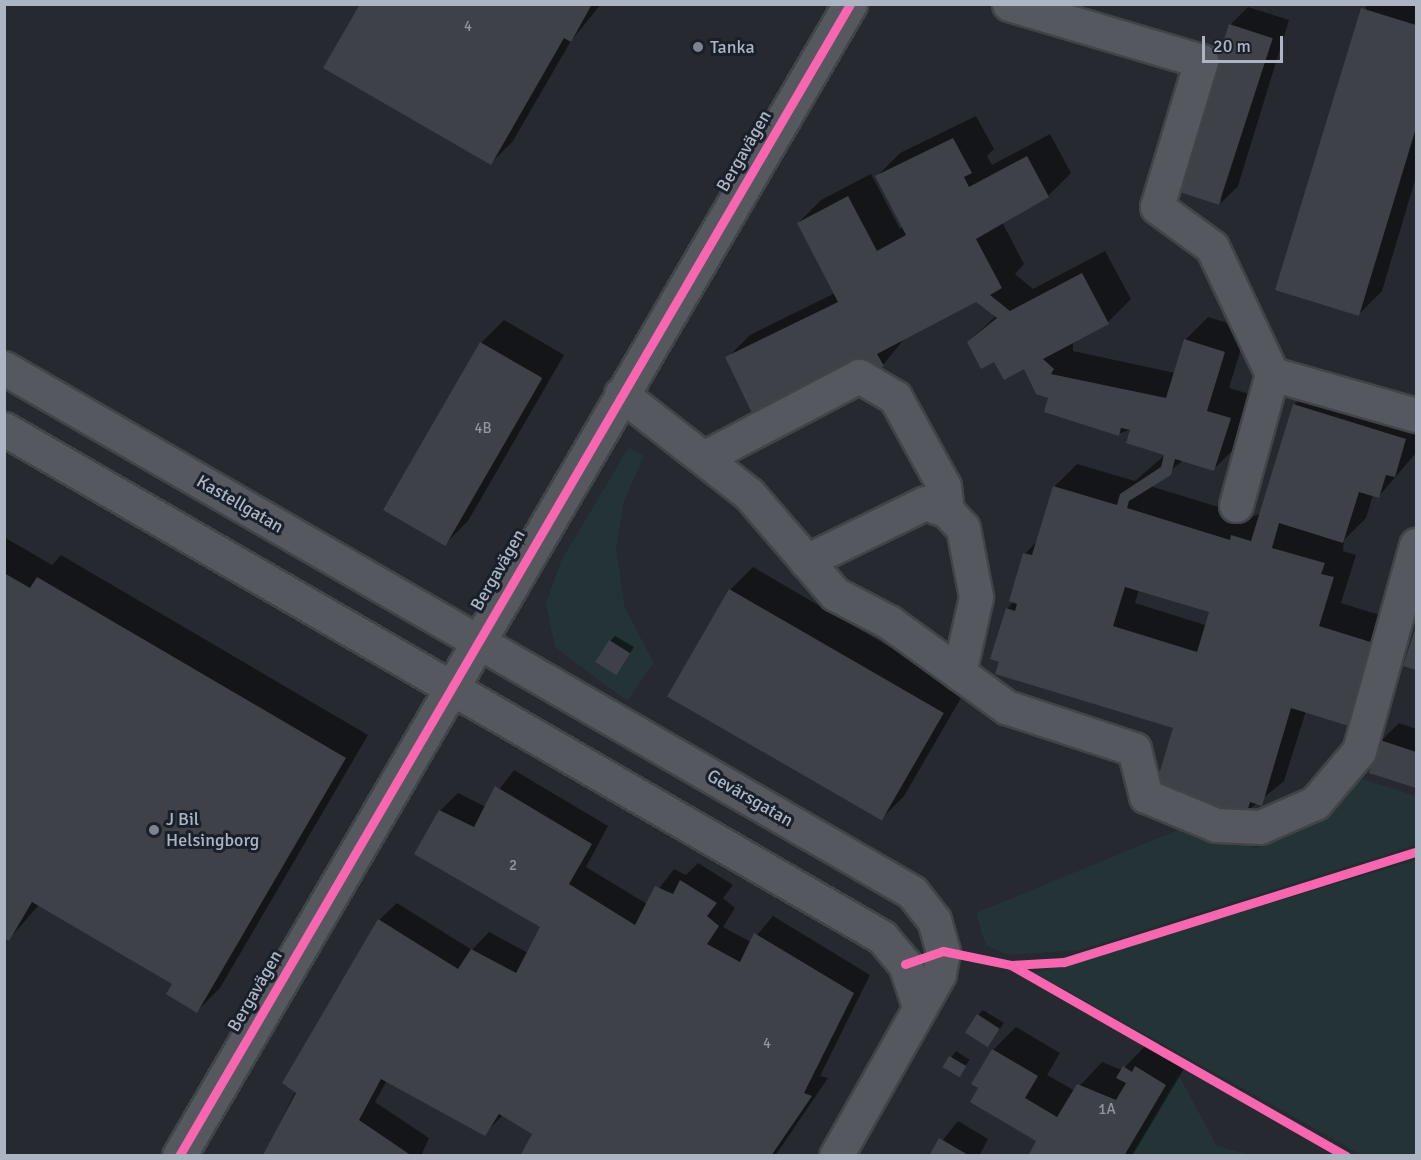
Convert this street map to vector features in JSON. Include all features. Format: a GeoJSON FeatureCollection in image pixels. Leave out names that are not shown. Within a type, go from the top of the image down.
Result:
{"type":"FeatureCollection","features":[{"type":"Feature","properties":{"kind":"street","name":"Bergavägen"},"geometry":{"type":"LineString","coordinates":[[179,1155],[449,685],[850,4]]}},
{"type":"Feature","properties":{"kind":"street"},"geometry":{"type":"LineString","coordinates":[[1009,4],[1201,61],[1157,207],[1212,248],[1272,374],[1236,505]]}},
{"type":"Feature","properties":{"kind":"street","name":"Kastellgatan"},"geometry":{"type":"LineString","coordinates":[[4,368],[476,640]]}},
{"type":"Feature","properties":{"kind":"street"},"geometry":{"type":"LineString","coordinates":[[1272,374],[1416,415]]}},
{"type":"Feature","properties":{"kind":"street"},"geometry":{"type":"LineString","coordinates":[[705,457],[859,376],[895,397],[944,486],[947,511]]}},
{"type":"Feature","properties":{"kind":"street"},"geometry":{"type":"LineString","coordinates":[[621,394],[705,457],[749,494],[835,594],[889,622],[1006,707],[1134,749],[1146,796],[1216,825],[1260,828],[1315,803],[1359,751],[1416,545]]}},
{"type":"Feature","properties":{"kind":"street"},"geometry":{"type":"LineString","coordinates":[[4,429],[882,937],[905,964],[919,1006]]}},
{"type":"Feature","properties":{"kind":"street"},"geometry":{"type":"LineString","coordinates":[[806,561],[925,503],[947,511],[963,528],[976,597],[959,673]]}},
{"type":"Feature","properties":{"kind":"street","name":"Gevärsgatan"},"geometry":{"type":"LineString","coordinates":[[476,640],[912,892],[934,920],[943,951],[939,974],[836,1155]]}},
{"type":"Feature","properties":{"kind":"shaded area"},"geometry":{"type":"Polygon","coordinates":[[[629,447],[644,456],[624,501],[616,549],[625,608],[654,663],[627,701],[555,647],[546,604],[561,561],[629,447]]]}},
{"type":"Feature","properties":{"kind":"shaded area"},"geometry":{"type":"Polygon","coordinates":[[[1360,778],[1416,796],[1416,845],[1080,950],[1009,955],[986,946],[976,913],[1185,827],[1256,848],[1331,808],[1360,778]]]}},
{"type":"Feature","properties":{"kind":"shaded area"},"geometry":{"type":"Polygon","coordinates":[[[1416,860],[1416,1155],[1362,1155],[1035,973],[1416,860]]]}},
{"type":"Feature","properties":{"kind":"shaded area"},"geometry":{"type":"Polygon","coordinates":[[[1178,1074],[1217,1146],[1250,1155],[1131,1155],[1178,1074]]]}},
{"type":"Feature","properties":{"kind":"building"},"geometry":{"type":"Polygon","coordinates":[[[360,4],[592,4],[571,42],[564,38],[491,165],[323,68],[360,4]]]}},
{"type":"Feature","properties":{"kind":"building"},"geometry":{"type":"Polygon","coordinates":[[[1361,8],[1416,25],[1416,128],[1359,316],[1275,290],[1361,8]]]}},
{"type":"Feature","properties":{"kind":"building"},"geometry":{"type":"Polygon","coordinates":[[[1229,24],[1273,38],[1219,205],[1175,190],[1229,24]]]}},
{"type":"Feature","properties":{"kind":"building"},"geometry":{"type":"Polygon","coordinates":[[[953,138],[972,173],[964,177],[969,187],[1027,156],[1049,197],[976,239],[1002,288],[990,295],[1010,311],[1082,273],[1109,324],[1043,359],[1054,369],[1051,374],[1166,398],[1184,339],[1225,352],[1207,411],[1231,418],[1214,471],[1175,459],[1171,475],[1129,501],[1127,508],[1230,540],[1231,535],[1251,541],[1293,404],[1406,439],[1395,477],[1386,475],[1379,498],[1359,492],[1343,543],[1279,523],[1272,548],[1325,563],[1321,574],[1334,577],[1319,626],[1377,644],[1352,727],[1291,708],[1262,806],[1250,802],[1246,815],[1169,791],[1170,786],[1157,781],[1173,728],[995,674],[999,662],[990,659],[1006,608],[1015,611],[1017,604],[1009,601],[1023,553],[1032,555],[1053,486],[1117,505],[1120,494],[1161,467],[1164,455],[1126,443],[1130,430],[1121,428],[1119,436],[1044,412],[1048,398],[1036,394],[1024,369],[1004,380],[994,362],[981,369],[967,342],[997,318],[976,302],[877,354],[884,366],[868,374],[753,415],[725,357],[838,302],[797,223],[848,196],[877,251],[906,235],[875,176],[953,138]],[[1125,587],[1113,626],[1197,652],[1209,612],[1125,587]]]}},
{"type":"Feature","properties":{"kind":"building"},"geometry":{"type":"Polygon","coordinates":[[[480,342],[542,378],[445,546],[383,510],[480,342]]]}},
{"type":"Feature","properties":{"kind":"building","name":"J Bil Helsingborg"},"geometry":{"type":"Polygon","coordinates":[[[4,573],[30,588],[37,577],[346,758],[197,1013],[166,994],[172,984],[32,902],[9,941],[4,938],[4,573]]]}},
{"type":"Feature","properties":{"kind":"building"},"geometry":{"type":"Polygon","coordinates":[[[729,589],[944,713],[882,820],[667,696],[729,589]]]}},
{"type":"Feature","properties":{"kind":"building"},"geometry":{"type":"Polygon","coordinates":[[[1416,626],[1416,670],[1403,666],[1416,626]]]}},
{"type":"Feature","properties":{"kind":"building"},"geometry":{"type":"Polygon","coordinates":[[[609,640],[630,653],[616,675],[595,662],[609,640]]]}},
{"type":"Feature","properties":{"kind":"building"},"geometry":{"type":"Polygon","coordinates":[[[1380,740],[1416,752],[1416,788],[1369,773],[1380,740]]]}},
{"type":"Feature","properties":{"kind":"building"},"geometry":{"type":"Polygon","coordinates":[[[495,786],[592,844],[569,884],[635,925],[655,886],[673,894],[680,880],[717,903],[707,916],[719,926],[707,944],[740,962],[754,933],[854,993],[804,1093],[812,1096],[771,1156],[520,1156],[532,1134],[499,1114],[485,1136],[381,1079],[359,1120],[412,1156],[263,1155],[296,1093],[282,1083],[378,919],[458,969],[471,949],[516,973],[540,927],[414,854],[439,810],[474,827],[495,786]]]}},
{"type":"Feature","properties":{"kind":"building"},"geometry":{"type":"Polygon","coordinates":[[[977,1014],[1000,1029],[988,1047],[965,1032],[977,1014]]]}},
{"type":"Feature","properties":{"kind":"building"},"geometry":{"type":"Polygon","coordinates":[[[992,1049],[1038,1076],[1025,1098],[1057,1117],[1077,1084],[1116,1100],[1126,1083],[1116,1078],[1123,1066],[1132,1072],[1135,1066],[1166,1085],[1124,1156],[1028,1156],[1036,1141],[970,1102],[978,1088],[971,1084],[992,1049]]]}},
{"type":"Feature","properties":{"kind":"building"},"geometry":{"type":"Polygon","coordinates":[[[949,1056],[966,1066],[960,1077],[942,1067],[949,1056]]]}},
{"type":"Feature","properties":{"kind":"building"},"geometry":{"type":"Polygon","coordinates":[[[939,1138],[970,1156],[929,1156],[939,1138]]]}},
{"type":"Feature","properties":{"kind":"cycle path"},"geometry":{"type":"LineString","coordinates":[[179,1156],[850,4]]}},
{"type":"Feature","properties":{"kind":"cycle path"},"geometry":{"type":"LineString","coordinates":[[1011,965],[1064,962],[1416,852]]}},
{"type":"Feature","properties":{"kind":"cycle path"},"geometry":{"type":"LineString","coordinates":[[905,964],[943,951],[1011,965],[1346,1156]]}},
{"type":"Feature","properties":{"kind":"place","name":"Tanka"},"geometry":{"type":"Point","coordinates":[698,47]}},
{"type":"Feature","properties":{"kind":"place","name":"J Bil Helsingborg"},"geometry":{"type":"Point","coordinates":[154,830]}}]}
